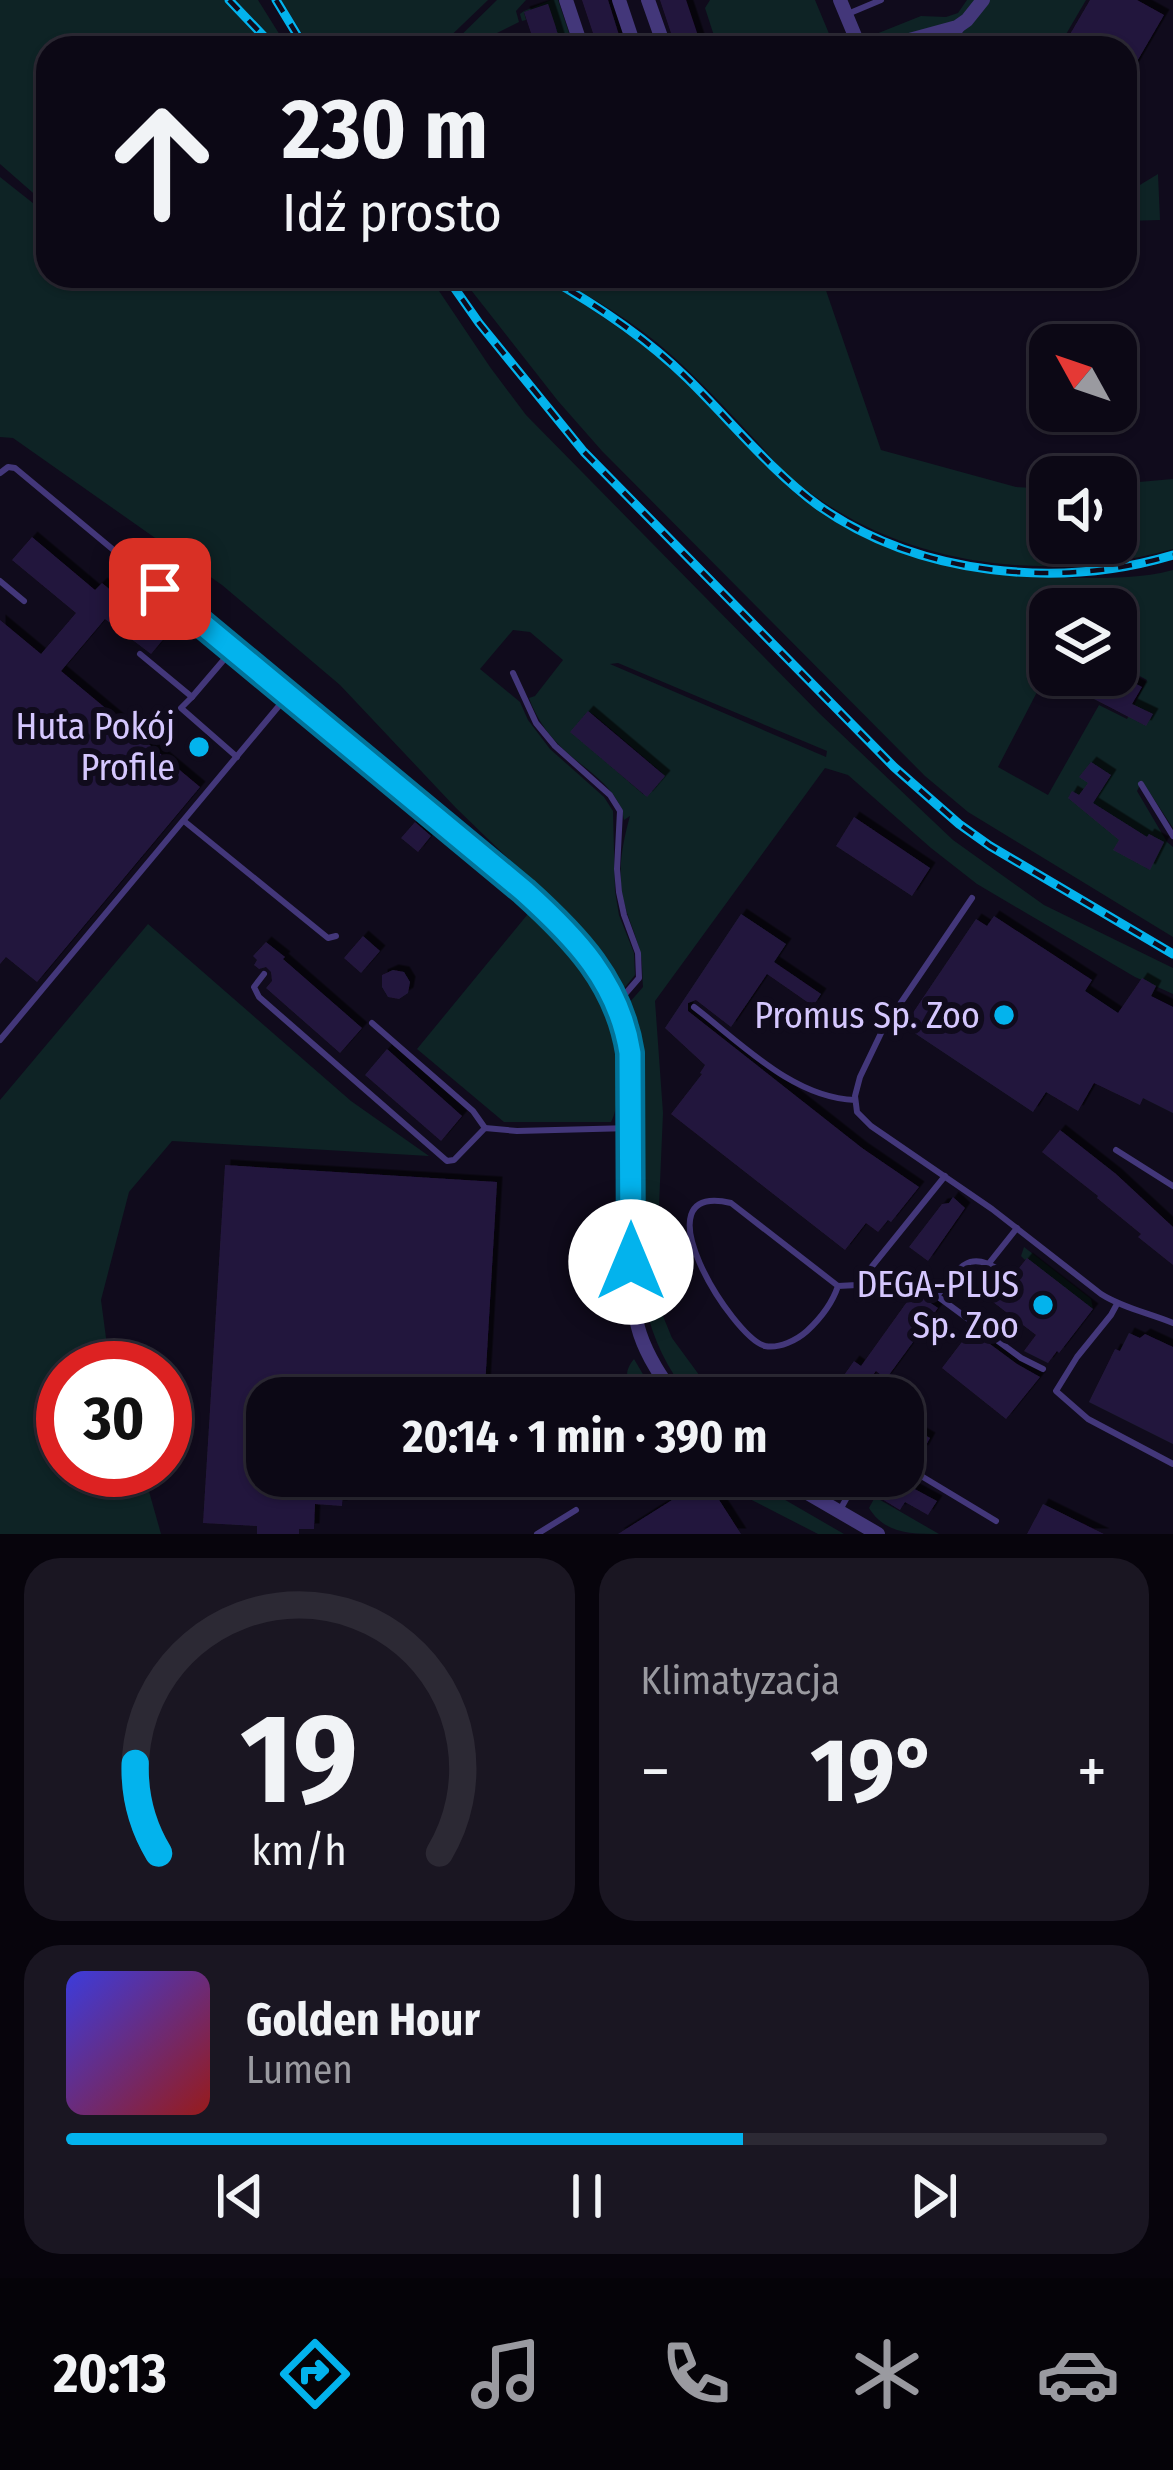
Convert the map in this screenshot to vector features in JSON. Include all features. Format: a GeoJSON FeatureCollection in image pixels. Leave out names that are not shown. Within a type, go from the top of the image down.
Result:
{"type":"FeatureCollection","features":[{"type":"Feature","properties":{"kind":"street"},"geometry":{"type":"LineString","coordinates":[[566,0],[578,36]]}},
{"type":"Feature","properties":{"kind":"street"},"geometry":{"type":"LineString","coordinates":[[619,0],[631,36]]}},
{"type":"Feature","properties":{"kind":"street"},"geometry":{"type":"LineString","coordinates":[[648,0],[661,36]]}},
{"type":"Feature","properties":{"kind":"street"},"geometry":{"type":"LineString","coordinates":[[927,36],[967,20],[983,0]]}},
{"type":"Feature","properties":{"kind":"street"},"geometry":{"type":"LineString","coordinates":[[843,7],[855,36]]}},
{"type":"Feature","properties":{"kind":"street"},"geometry":{"type":"LineString","coordinates":[[441,823],[568,931],[593,962],[623,1019],[630,1053],[634,1306],[639,1333],[662,1377]]}},
{"type":"Feature","properties":{"kind":"street"},"geometry":{"type":"LineString","coordinates":[[815,1497],[878,1534]]}},
{"type":"Feature","properties":{"kind":"lane"},"geometry":{"type":"LineString","coordinates":[[843,7],[881,0]]}},
{"type":"Feature","properties":{"kind":"lane"},"geometry":{"type":"LineString","coordinates":[[956,36],[967,20]]}},
{"type":"Feature","properties":{"kind":"lane"},"geometry":{"type":"LineString","coordinates":[[0,473],[8,467],[15,469],[441,823]]}},
{"type":"Feature","properties":{"kind":"lane"},"geometry":{"type":"LineString","coordinates":[[0,580],[24,601]]}},
{"type":"Feature","properties":{"kind":"lane"},"geometry":{"type":"LineString","coordinates":[[233,650],[181,709],[237,758]]}},
{"type":"Feature","properties":{"kind":"lane"},"geometry":{"type":"LineString","coordinates":[[140,654],[192,697]]}},
{"type":"Feature","properties":{"kind":"lane"},"geometry":{"type":"LineString","coordinates":[[513,673],[536,723],[610,795],[620,811],[619,892],[638,953],[639,978],[617,1004]]}},
{"type":"Feature","properties":{"kind":"lane"},"geometry":{"type":"LineString","coordinates":[[0,1040],[289,695]]}},
{"type":"Feature","properties":{"kind":"lane"},"geometry":{"type":"LineString","coordinates":[[1141,784],[1173,836]]}},
{"type":"Feature","properties":{"kind":"lane"},"geometry":{"type":"LineString","coordinates":[[184,821],[328,938],[336,936]]}},
{"type":"Feature","properties":{"kind":"lane"},"geometry":{"type":"LineString","coordinates":[[972,898],[883,1029],[860,1077],[857,1112],[1088,1285],[1117,1304],[1173,1323]]}},
{"type":"Feature","properties":{"kind":"lane"},"geometry":{"type":"LineString","coordinates":[[264,974],[254,987],[259,998],[447,1161],[454,1160],[484,1128],[631,1128]]}},
{"type":"Feature","properties":{"kind":"lane"},"geometry":{"type":"LineString","coordinates":[[694,1007],[803,1088],[838,1100],[855,1100]]}},
{"type":"Feature","properties":{"kind":"lane"},"geometry":{"type":"LineString","coordinates":[[372,1023],[473,1111],[484,1128]]}},
{"type":"Feature","properties":{"kind":"lane"},"geometry":{"type":"LineString","coordinates":[[1116,1150],[1173,1186]]}},
{"type":"Feature","properties":{"kind":"lane"},"geometry":{"type":"LineString","coordinates":[[838,1286],[833,1301],[803,1335],[768,1347],[752,1339],[735,1320],[691,1241],[692,1212],[711,1199],[731,1203],[838,1286],[857,1285],[945,1176]]}},
{"type":"Feature","properties":{"kind":"lane"},"geometry":{"type":"LineString","coordinates":[[990,1262],[1016,1228]]}},
{"type":"Feature","properties":{"kind":"lane"},"geometry":{"type":"LineString","coordinates":[[1009,1277],[990,1262],[967,1262],[938,1296],[1043,1369]]}},
{"type":"Feature","properties":{"kind":"lane"},"geometry":{"type":"LineString","coordinates":[[1117,1304],[1055,1391],[1088,1419],[1173,1464]]}},
{"type":"Feature","properties":{"kind":"lane"},"geometry":{"type":"LineString","coordinates":[[924,1478],[996,1521]]}},
{"type":"Feature","properties":{"kind":"lane"},"geometry":{"type":"LineString","coordinates":[[839,1511],[847,1497]]}},
{"type":"Feature","properties":{"kind":"lane"},"geometry":{"type":"LineString","coordinates":[[537,1534],[576,1510]]}},
{"type":"Feature","properties":{"kind":"green space"},"geometry":{"type":"Polygon","coordinates":[[[0,0],[224,0],[258,36],[36,36],[36,196],[0,164],[0,0]]]}},
{"type":"Feature","properties":{"kind":"green space"},"geometry":{"type":"Polygon","coordinates":[[[234,0],[258,0],[280,36],[267,36],[234,0]]]}},
{"type":"Feature","properties":{"kind":"green space"},"geometry":{"type":"Polygon","coordinates":[[[281,0],[488,0],[450,36],[304,36],[281,0]]]}},
{"type":"Feature","properties":{"kind":"green space"},"geometry":{"type":"Polygon","coordinates":[[[497,0],[526,0],[516,11],[519,22],[492,36],[460,36],[497,0]]]}},
{"type":"Feature","properties":{"kind":"green space"},"geometry":{"type":"Polygon","coordinates":[[[558,0],[570,36],[558,36],[548,5],[524,12],[526,20],[522,21],[524,11],[558,0]]]}},
{"type":"Feature","properties":{"kind":"green space"},"geometry":{"type":"Polygon","coordinates":[[[710,0],[815,0],[830,36],[714,36],[705,8],[710,0]]]}},
{"type":"Feature","properties":{"kind":"green space"},"geometry":{"type":"Polygon","coordinates":[[[967,0],[976,0],[954,23],[902,36],[871,36],[921,16],[958,13],[967,0]]]}},
{"type":"Feature","properties":{"kind":"green space"},"geometry":{"type":"Polygon","coordinates":[[[987,0],[1086,0],[1065,36],[960,36],[987,0]]]}},
{"type":"Feature","properties":{"kind":"green space"},"geometry":{"type":"Polygon","coordinates":[[[1158,174],[1160,220],[1137,221],[1137,187],[1158,174]]]}},
{"type":"Feature","properties":{"kind":"green space"},"geometry":{"type":"Polygon","coordinates":[[[0,177],[36,206],[36,288],[437,288],[526,415],[820,714],[953,840],[1044,905],[1173,968],[1173,994],[1135,977],[977,884],[848,775],[825,768],[655,1001],[663,1113],[658,1304],[672,1338],[701,1377],[675,1377],[645,1303],[639,1024],[629,1003],[643,987],[642,967],[623,900],[621,873],[630,816],[624,820],[608,788],[551,736],[529,698],[563,660],[530,632],[513,630],[480,669],[520,702],[550,749],[604,797],[613,811],[615,891],[634,953],[635,975],[618,996],[544,902],[545,894],[340,685],[222,585],[13,438],[0,437],[0,177]],[[618,663],[610,664],[826,757],[827,751],[618,663]],[[593,714],[575,735],[643,794],[661,772],[593,714]]]}},
{"type":"Feature","properties":{"kind":"green space"},"geometry":{"type":"Polygon","coordinates":[[[469,288],[564,291],[664,362],[817,510],[887,547],[924,560],[1002,574],[1105,578],[1173,570],[1173,828],[1142,781],[1137,791],[1173,847],[1173,937],[968,812],[925,776],[602,451],[469,288]]]}},
{"type":"Feature","properties":{"kind":"green space"},"geometry":{"type":"Polygon","coordinates":[[[574,288],[825,288],[881,450],[1029,488],[1029,564],[1083,564],[1022,566],[972,560],[876,531],[831,507],[790,477],[655,341],[574,288]]]}},
{"type":"Feature","properties":{"kind":"green space"},"geometry":{"type":"Polygon","coordinates":[[[1173,479],[1173,549],[1137,557],[1137,482],[1173,479]]]}},
{"type":"Feature","properties":{"kind":"green space"},"geometry":{"type":"Polygon","coordinates":[[[532,909],[581,961],[601,996],[616,1065],[611,1122],[504,1122],[417,1049],[532,909]]]}},
{"type":"Feature","properties":{"kind":"green space"},"geometry":{"type":"Polygon","coordinates":[[[148,924],[351,1101],[429,1156],[172,1141],[129,1192],[101,1300],[106,1341],[36,1341],[36,1497],[151,1497],[161,1534],[0,1534],[0,1100],[148,924]]]}},
{"type":"Feature","properties":{"kind":"green space"},"geometry":{"type":"Polygon","coordinates":[[[1024,1247],[1091,1299],[1093,1309],[1025,1260],[1021,1256],[1024,1247]]]}},
{"type":"Feature","properties":{"kind":"green space"},"geometry":{"type":"Polygon","coordinates":[[[634,1359],[645,1377],[628,1377],[634,1359]]]}},
{"type":"Feature","properties":{"kind":"green space"},"geometry":{"type":"Polygon","coordinates":[[[746,1497],[780,1497],[844,1534],[818,1534],[746,1497]]]}},
{"type":"Feature","properties":{"kind":"green space"},"geometry":{"type":"Polygon","coordinates":[[[875,1497],[939,1534],[891,1528],[869,1508],[875,1497]]]}},
{"type":"Feature","properties":{"kind":"building"},"geometry":{"type":"Polygon","coordinates":[[[582,0],[608,0],[619,36],[594,36],[582,0]]]}},
{"type":"Feature","properties":{"kind":"building"},"geometry":{"type":"Polygon","coordinates":[[[660,0],[686,0],[698,36],[672,36],[660,0]]]}},
{"type":"Feature","properties":{"kind":"building"},"geometry":{"type":"Polygon","coordinates":[[[1090,0],[1137,0],[1164,15],[1137,61],[1137,36],[1069,36],[1090,0]]]}},
{"type":"Feature","properties":{"kind":"building"},"geometry":{"type":"Polygon","coordinates":[[[548,4],[558,36],[532,36],[524,12],[548,4]]]}},
{"type":"Feature","properties":{"kind":"building"},"geometry":{"type":"Polygon","coordinates":[[[32,537],[95,590],[102,583],[166,636],[151,654],[105,619],[61,671],[200,787],[37,982],[6,957],[0,964],[0,620],[41,654],[76,613],[12,560],[32,537]]]}},
{"type":"Feature","properties":{"kind":"building"},"geometry":{"type":"Polygon","coordinates":[[[1137,696],[1132,704],[1153,714],[1146,726],[1094,699],[1137,696]]]}},
{"type":"Feature","properties":{"kind":"building"},"geometry":{"type":"Polygon","coordinates":[[[588,711],[665,776],[647,797],[570,732],[588,711]]]}},
{"type":"Feature","properties":{"kind":"building"},"geometry":{"type":"Polygon","coordinates":[[[1091,762],[1111,775],[1093,803],[1147,837],[1164,842],[1150,870],[1113,850],[1119,840],[1068,798],[1072,791],[1079,795],[1088,783],[1079,777],[1091,762]]]}},
{"type":"Feature","properties":{"kind":"building"},"geometry":{"type":"Polygon","coordinates":[[[854,817],[930,868],[912,896],[836,846],[854,817]]]}},
{"type":"Feature","properties":{"kind":"building"},"geometry":{"type":"Polygon","coordinates":[[[415,822],[431,836],[418,852],[401,838],[415,822]]]}},
{"type":"Feature","properties":{"kind":"building"},"geometry":{"type":"Polygon","coordinates":[[[741,914],[786,944],[774,962],[821,994],[813,1006],[767,974],[731,1027],[696,1000],[688,1003],[688,1011],[919,1187],[891,1222],[878,1232],[866,1223],[845,1250],[671,1114],[705,1065],[665,1028],[741,914]]]}},
{"type":"Feature","properties":{"kind":"building","name":"Promus Sp. Zoo"},"geometry":{"type":"Polygon","coordinates":[[[994,916],[1092,980],[1085,991],[1118,1013],[1142,978],[1156,986],[1151,996],[1173,1007],[1173,1113],[1143,1098],[1140,1105],[1094,1083],[1078,1111],[1046,1092],[1033,1112],[904,1026],[976,919],[987,926],[994,916]]]}},
{"type":"Feature","properties":{"kind":"building"},"geometry":{"type":"Polygon","coordinates":[[[363,936],[380,951],[361,973],[344,958],[363,936]]]}},
{"type":"Feature","properties":{"kind":"building"},"geometry":{"type":"Polygon","coordinates":[[[266,942],[362,1028],[340,1053],[266,988],[272,981],[271,972],[254,965],[253,956],[266,942]]]}},
{"type":"Feature","properties":{"kind":"building"},"geometry":{"type":"Polygon","coordinates":[[[404,972],[410,982],[408,993],[399,999],[388,997],[382,987],[382,975],[404,972]]]}},
{"type":"Feature","properties":{"kind":"building"},"geometry":{"type":"Polygon","coordinates":[[[387,1049],[462,1116],[441,1141],[365,1075],[387,1049]]]}},
{"type":"Feature","properties":{"kind":"building"},"geometry":{"type":"Polygon","coordinates":[[[1060,1130],[1173,1227],[1173,1265],[1042,1152],[1060,1130]]]}},
{"type":"Feature","properties":{"kind":"building"},"geometry":{"type":"Polygon","coordinates":[[[225,1165],[497,1182],[486,1377],[246,1377],[246,1497],[343,1497],[342,1506],[315,1504],[314,1529],[299,1529],[299,1534],[257,1534],[257,1526],[203,1523],[225,1165]]]}},
{"type":"Feature","properties":{"kind":"building"},"geometry":{"type":"Polygon","coordinates":[[[953,1197],[965,1208],[928,1261],[909,1247],[942,1204],[953,1197]]]}},
{"type":"Feature","properties":{"kind":"building","name":"DEGA-PLUS Sp. Zoo"},"geometry":{"type":"Polygon","coordinates":[[[1027,1258],[1093,1309],[1048,1363],[1024,1351],[1036,1335],[993,1302],[992,1294],[1002,1281],[1014,1282],[1027,1258]]]}},
{"type":"Feature","properties":{"kind":"building"},"geometry":{"type":"Polygon","coordinates":[[[914,1292],[938,1308],[887,1377],[876,1371],[872,1377],[843,1377],[854,1361],[861,1366],[914,1292]]]}},
{"type":"Feature","properties":{"kind":"building"},"geometry":{"type":"Polygon","coordinates":[[[971,1330],[1040,1377],[1006,1419],[942,1368],[971,1330]]]}},
{"type":"Feature","properties":{"kind":"building"},"geometry":{"type":"Polygon","coordinates":[[[1129,1333],[1140,1338],[1145,1334],[1173,1347],[1173,1444],[1089,1402],[1115,1349],[1120,1351],[1129,1333]]]}},
{"type":"Feature","properties":{"kind":"building"},"geometry":{"type":"Polygon","coordinates":[[[924,1494],[937,1501],[928,1515],[905,1502],[900,1510],[879,1497],[924,1494]]]}},
{"type":"Feature","properties":{"kind":"building"},"geometry":{"type":"Polygon","coordinates":[[[670,1497],[717,1497],[741,1534],[618,1534],[672,1500],[670,1497]]]}},
{"type":"Feature","properties":{"kind":"building"},"geometry":{"type":"Polygon","coordinates":[[[1043,1504],[1104,1534],[1027,1534],[1043,1504]]]}},
{"type":"Feature","properties":{"kind":"railway"},"geometry":{"type":"LineString","coordinates":[[229,0],[264,36]]}},
{"type":"Feature","properties":{"kind":"railway"},"geometry":{"type":"LineString","coordinates":[[276,0],[298,36]]}},
{"type":"Feature","properties":{"kind":"railway"},"geometry":{"type":"LineString","coordinates":[[454,288],[584,452],[894,767],[990,846],[1173,954]]}},
{"type":"Feature","properties":{"kind":"railway"},"geometry":{"type":"LineString","coordinates":[[565,288],[654,349],[784,477],[858,530],[900,548],[991,570],[1084,572],[1173,555]]}},
{"type":"Feature","properties":{"kind":"place","name":"Huta Pokój Profile"},"geometry":{"type":"Point","coordinates":[199,747]}},
{"type":"Feature","properties":{"kind":"place","name":"Promus Sp. Zoo"},"geometry":{"type":"Point","coordinates":[1004,1015]}},
{"type":"Feature","properties":{"kind":"place","name":"DEGA-PLUS Sp. Zoo"},"geometry":{"type":"Point","coordinates":[1043,1305]}},
{"type":"Feature","properties":{"kind":"route"},"geometry":{"type":"LineString","coordinates":[[160,589],[524,891],[568,931],[593,962],[623,1019],[630,1053],[631,1262]]}}]}
